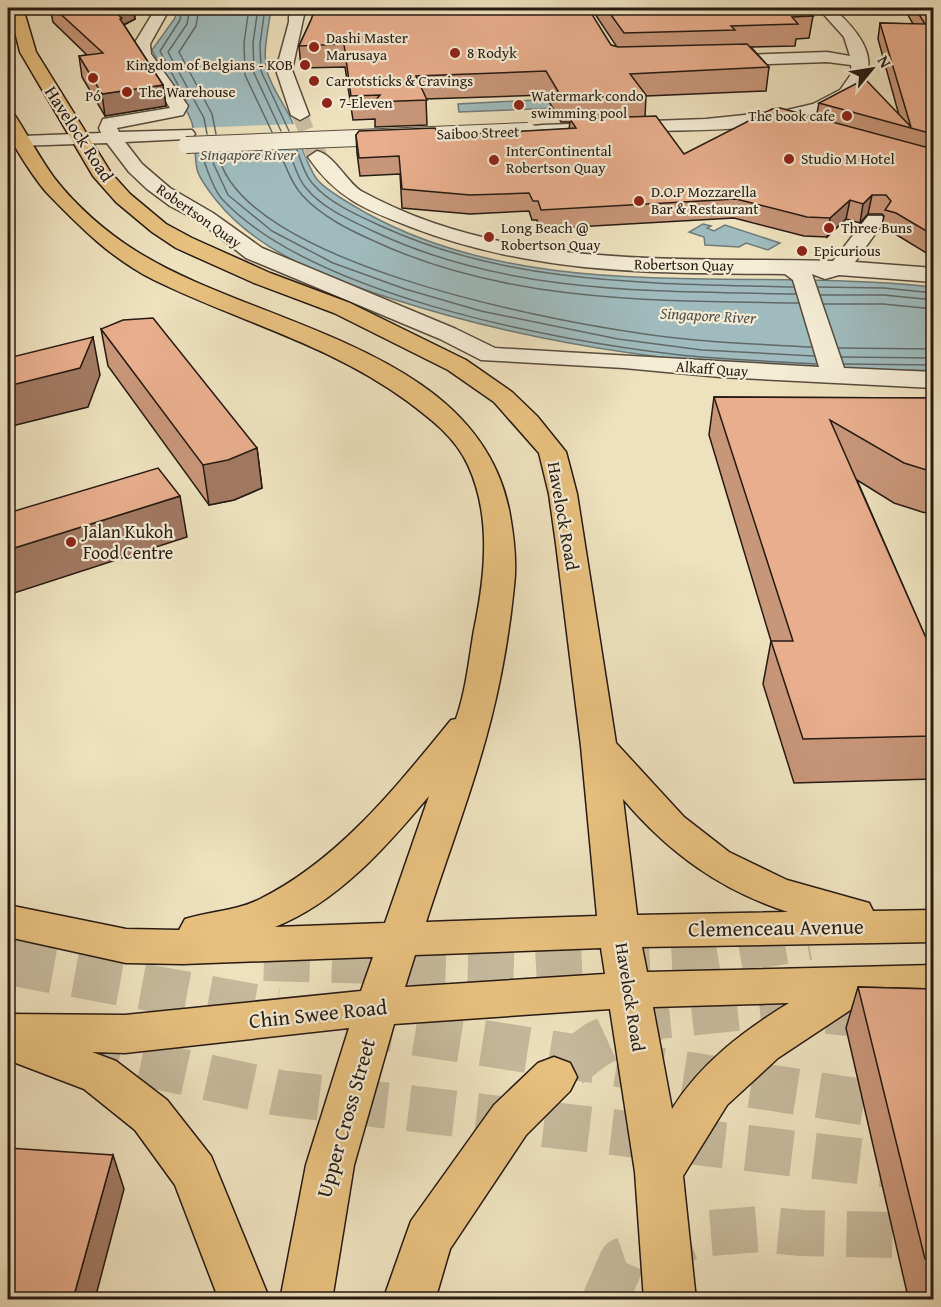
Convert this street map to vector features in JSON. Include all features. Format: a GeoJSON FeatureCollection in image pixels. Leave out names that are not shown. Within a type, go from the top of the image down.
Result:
{"type":"FeatureCollection","features":[{"type":"Feature","properties":{"kind":"main road","name":"Havelock Road"},"geometry":{"type":"LineString","coordinates":[[16,8],[28,52],[100,143],[103,176],[123,198],[167,233],[220,260],[342,308],[398,333],[457,365],[503,397],[528,422],[552,453],[563,494],[599,746],[619,931],[659,1172],[670,1299]]}},
{"type":"Feature","properties":{"kind":"main road"},"geometry":{"type":"LineString","coordinates":[[8,118],[48,183],[86,225],[127,255],[194,290],[297,330],[370,364],[409,389],[466,438],[482,465],[491,488],[499,538],[499,584],[475,714],[399,940]]}},
{"type":"Feature","properties":{"kind":"main road"},"geometry":{"type":"LineString","coordinates":[[126,946],[240,923],[276,908],[309,888],[357,849],[399,808],[475,714]]}},
{"type":"Feature","properties":{"kind":"main road"},"geometry":{"type":"LineString","coordinates":[[599,746],[664,819],[696,849],[725,868],[757,884],[825,908],[925,926]]}},
{"type":"Feature","properties":{"kind":"main road"},"geometry":{"type":"LineString","coordinates":[[8,921],[126,946],[183,947],[619,931]]}},
{"type":"Feature","properties":{"kind":"main road","name":"Clemenceau Avenue"},"geometry":{"type":"LineString","coordinates":[[619,931],[925,926]]}},
{"type":"Feature","properties":{"kind":"main road","name":"Upper Cross Street"},"geometry":{"type":"LineString","coordinates":[[306,1299],[330,1165],[399,940]]}},
{"type":"Feature","properties":{"kind":"main road"},"geometry":{"type":"LineString","coordinates":[[659,1172],[710,1092],[741,1062],[786,1028],[860,982]]}},
{"type":"Feature","properties":{"kind":"main road"},"geometry":{"type":"LineString","coordinates":[[629,990],[860,982],[933,982]]}},
{"type":"Feature","properties":{"kind":"main road","name":"Chin Swee Road"},"geometry":{"type":"LineString","coordinates":[[8,1033],[125,1034],[377,1007],[629,990]]}},
{"type":"Feature","properties":{"kind":"main road"},"geometry":{"type":"LineString","coordinates":[[8,1040],[100,1075],[150,1115],[194,1172],[245,1299]]}},
{"type":"Feature","properties":{"kind":"main road"},"geometry":{"type":"LineString","coordinates":[[410,1299],[429,1238],[510,1120],[554,1077]]}},
{"type":"Feature","properties":{"kind":"street"},"geometry":{"type":"LineString","coordinates":[[100,143],[109,123],[121,119],[162,116],[177,111],[179,106],[143,54],[142,44],[163,8]]}},
{"type":"Feature","properties":{"kind":"street"},"geometry":{"type":"LineString","coordinates":[[296,8],[298,16],[285,63],[291,73],[300,115]]}},
{"type":"Feature","properties":{"kind":"street"},"geometry":{"type":"LineString","coordinates":[[762,113],[793,108],[817,96],[834,84],[841,72],[840,58],[818,10]]}},
{"type":"Feature","properties":{"kind":"street"},"geometry":{"type":"LineString","coordinates":[[738,123],[814,123],[851,88],[859,74],[861,62],[858,46],[850,33],[818,10]]}},
{"type":"Feature","properties":{"kind":"street"},"geometry":{"type":"LineString","coordinates":[[697,61],[840,58],[861,62]]}},
{"type":"Feature","properties":{"kind":"street"},"geometry":{"type":"LineString","coordinates":[[762,113],[814,123]]}},
{"type":"Feature","properties":{"kind":"street","name":"Saiboo Street"},"geometry":{"type":"LineString","coordinates":[[26,147],[524,126],[762,113]]}},
{"type":"Feature","properties":{"kind":"street","name":"Saiboo Street"},"geometry":{"type":"LineString","coordinates":[[524,126],[738,123],[782,118]]}},
{"type":"Feature","properties":{"kind":"street","name":"Robertson Quay"},"geometry":{"type":"LineString","coordinates":[[100,143],[174,201],[203,215],[230,238],[254,253],[437,329],[490,355]]}},
{"type":"Feature","properties":{"kind":"street","name":"Robertson Quay"},"geometry":{"type":"LineString","coordinates":[[317,157],[348,190],[410,220],[484,246],[526,255],[607,263],[797,272],[839,268]]}},
{"type":"Feature","properties":{"kind":"street"},"geometry":{"type":"LineString","coordinates":[[839,268],[875,220]]}},
{"type":"Feature","properties":{"kind":"street"},"geometry":{"type":"LineString","coordinates":[[839,268],[880,269],[933,275]]}},
{"type":"Feature","properties":{"kind":"street"},"geometry":{"type":"LineString","coordinates":[[797,272],[834,376]]}},
{"type":"Feature","properties":{"kind":"street","name":"Alkaff Quay"},"geometry":{"type":"LineString","coordinates":[[490,355],[933,380]]}},
{"type":"Feature","properties":{"kind":"water","name":"Singapore River"},"geometry":{"type":"Polygon","coordinates":[[[176,8],[271,8],[266,47],[267,71],[291,119],[309,164],[320,183],[368,214],[433,243],[502,262],[573,272],[645,277],[863,282],[933,287],[933,371],[764,367],[657,357],[604,349],[499,329],[448,315],[347,284],[298,263],[253,236],[233,219],[200,177],[196,164],[192,123],[152,50],[175,18],[176,8]]]}},
{"type":"Feature","properties":{"kind":"water","name":"Watermark condo swimming pool"},"geometry":{"type":"Polygon","coordinates":[[[575,98],[581,107],[459,112],[458,104],[575,98]]]}},
{"type":"Feature","properties":{"kind":"water"},"geometry":{"type":"Polygon","coordinates":[[[703,224],[711,226],[707,228],[714,231],[725,225],[780,243],[768,250],[746,243],[739,247],[705,245],[704,237],[689,232],[703,224]]]}},
{"type":"Feature","properties":{"kind":"pier"},"geometry":{"type":"Polygon","coordinates":[[[296,124],[306,149],[192,153],[189,128],[296,124]]]}},
{"type":"Feature","properties":{"kind":"building"},"geometry":{"type":"Polygon","coordinates":[[[54,8],[117,8],[112,10],[122,18],[120,19],[163,85],[102,94],[79,56],[103,53],[54,8]]]}},
{"type":"Feature","properties":{"kind":"building"},"geometry":{"type":"Polygon","coordinates":[[[315,8],[588,8],[611,45],[618,47],[747,44],[769,67],[630,74],[646,95],[562,98],[546,71],[416,76],[427,100],[374,102],[380,95],[351,96],[344,44],[299,46],[315,8]]]}},
{"type":"Feature","properties":{"kind":"building"},"geometry":{"type":"Polygon","coordinates":[[[606,8],[804,8],[813,16],[792,17],[798,24],[731,26],[735,30],[624,33],[606,8]]]}},
{"type":"Feature","properties":{"kind":"building"},"geometry":{"type":"Polygon","coordinates":[[[915,8],[933,8],[933,134],[819,103],[865,79],[911,127],[880,23],[925,24],[915,8]]]}},
{"type":"Feature","properties":{"kind":"building"},"geometry":{"type":"Polygon","coordinates":[[[780,108],[933,149],[933,235],[896,213],[885,210],[891,201],[886,195],[872,195],[863,204],[850,200],[830,218],[807,217],[736,199],[541,210],[538,201],[533,201],[529,193],[470,195],[402,189],[399,156],[359,158],[356,135],[359,131],[435,128],[439,136],[576,128],[570,119],[656,116],[684,154],[772,109],[780,108]]]}},
{"type":"Feature","properties":{"kind":"building"},"geometry":{"type":"Polygon","coordinates":[[[153,318],[257,448],[228,460],[203,465],[101,329],[123,320],[153,318]]]}},
{"type":"Feature","properties":{"kind":"building"},"geometry":{"type":"Polygon","coordinates":[[[93,337],[80,368],[8,386],[8,358],[93,337]]]}},
{"type":"Feature","properties":{"kind":"building"},"geometry":{"type":"Polygon","coordinates":[[[714,397],[933,398],[933,472],[904,463],[830,420],[926,638],[933,637],[933,736],[803,739],[771,641],[793,641],[714,397]]]}},
{"type":"Feature","properties":{"kind":"building"},"geometry":{"type":"Polygon","coordinates":[[[158,468],[180,496],[8,550],[8,513],[158,468]]]}},
{"type":"Feature","properties":{"kind":"building"},"geometry":{"type":"Polygon","coordinates":[[[858,987],[933,989],[933,1259],[925,1259],[858,987]]]}},
{"type":"Feature","properties":{"kind":"building"},"geometry":{"type":"Polygon","coordinates":[[[8,1148],[113,1155],[73,1299],[8,1299],[8,1148]]]}},
{"type":"Feature","properties":{"kind":"tunnel"},"geometry":{"type":"LineString","coordinates":[[300,115],[313,148]]}},
{"type":"Feature","properties":{"kind":"tunnel"},"geometry":{"type":"LineString","coordinates":[[313,147],[317,157]]}},
{"type":"Feature","properties":{"kind":"tunnel"},"geometry":{"type":"LineString","coordinates":[[264,958],[527,965],[699,956],[808,937]]}},
{"type":"Feature","properties":{"kind":"tunnel"},"geometry":{"type":"LineString","coordinates":[[8,962],[276,1011]]}},
{"type":"Feature","properties":{"kind":"tunnel"},"geometry":{"type":"LineString","coordinates":[[579,1058],[597,1044],[658,1016],[764,1005],[934,1021]]}},
{"type":"Feature","properties":{"kind":"tunnel"},"geometry":{"type":"LineString","coordinates":[[348,1022],[579,1058]]}},
{"type":"Feature","properties":{"kind":"tunnel"},"geometry":{"type":"LineString","coordinates":[[8,1034],[280,1093],[934,1170]]}},
{"type":"Feature","properties":{"kind":"tunnel"},"geometry":{"type":"LineString","coordinates":[[569,1065],[579,1058]]}},
{"type":"Feature","properties":{"kind":"tunnel"},"geometry":{"type":"LineString","coordinates":[[579,1058],[882,1105],[934,1106]]}},
{"type":"Feature","properties":{"kind":"tunnel"},"geometry":{"type":"LineString","coordinates":[[605,1300],[622,1261],[699,1234],[761,1229],[801,1233],[934,1236]]}},
{"type":"Feature","properties":{"kind":"place","name":"Dashi Master Marusaya"},"geometry":{"type":"Point","coordinates":[314,47]}},
{"type":"Feature","properties":{"kind":"place","name":"8 Rodyk"},"geometry":{"type":"Point","coordinates":[455,53]}},
{"type":"Feature","properties":{"kind":"place","name":"Kingdom of Belgians - KOB"},"geometry":{"type":"Point","coordinates":[305,65]}},
{"type":"Feature","properties":{"kind":"place","name":"Pó"},"geometry":{"type":"Point","coordinates":[93,78]}},
{"type":"Feature","properties":{"kind":"place","name":"Carrotsticks & Cravings"},"geometry":{"type":"Point","coordinates":[314,81]}},
{"type":"Feature","properties":{"kind":"place","name":"The Warehouse"},"geometry":{"type":"Point","coordinates":[127,92]}},
{"type":"Feature","properties":{"kind":"place","name":"7-Eleven"},"geometry":{"type":"Point","coordinates":[327,103]}},
{"type":"Feature","properties":{"kind":"place","name":"Watermark condo swimming pool"},"geometry":{"type":"Point","coordinates":[519,105]}},
{"type":"Feature","properties":{"kind":"place","name":"The book cafe"},"geometry":{"type":"Point","coordinates":[847,116]}},
{"type":"Feature","properties":{"kind":"place","name":"Studio M Hotel"},"geometry":{"type":"Point","coordinates":[789,159]}},
{"type":"Feature","properties":{"kind":"place","name":"InterContinental Robertson Quay"},"geometry":{"type":"Point","coordinates":[494,160]}},
{"type":"Feature","properties":{"kind":"place","name":"D.O.P Mozzarella Bar & Restaurant"},"geometry":{"type":"Point","coordinates":[639,201]}},
{"type":"Feature","properties":{"kind":"place","name":"Three Buns"},"geometry":{"type":"Point","coordinates":[829,228]}},
{"type":"Feature","properties":{"kind":"place","name":"Long Beach @ Robertson Quay"},"geometry":{"type":"Point","coordinates":[489,237]}},
{"type":"Feature","properties":{"kind":"place","name":"Epicurious"},"geometry":{"type":"Point","coordinates":[802,251]}},
{"type":"Feature","properties":{"kind":"place","name":"Jalan Kukoh Food Centre"},"geometry":{"type":"Point","coordinates":[71,542]}}]}
